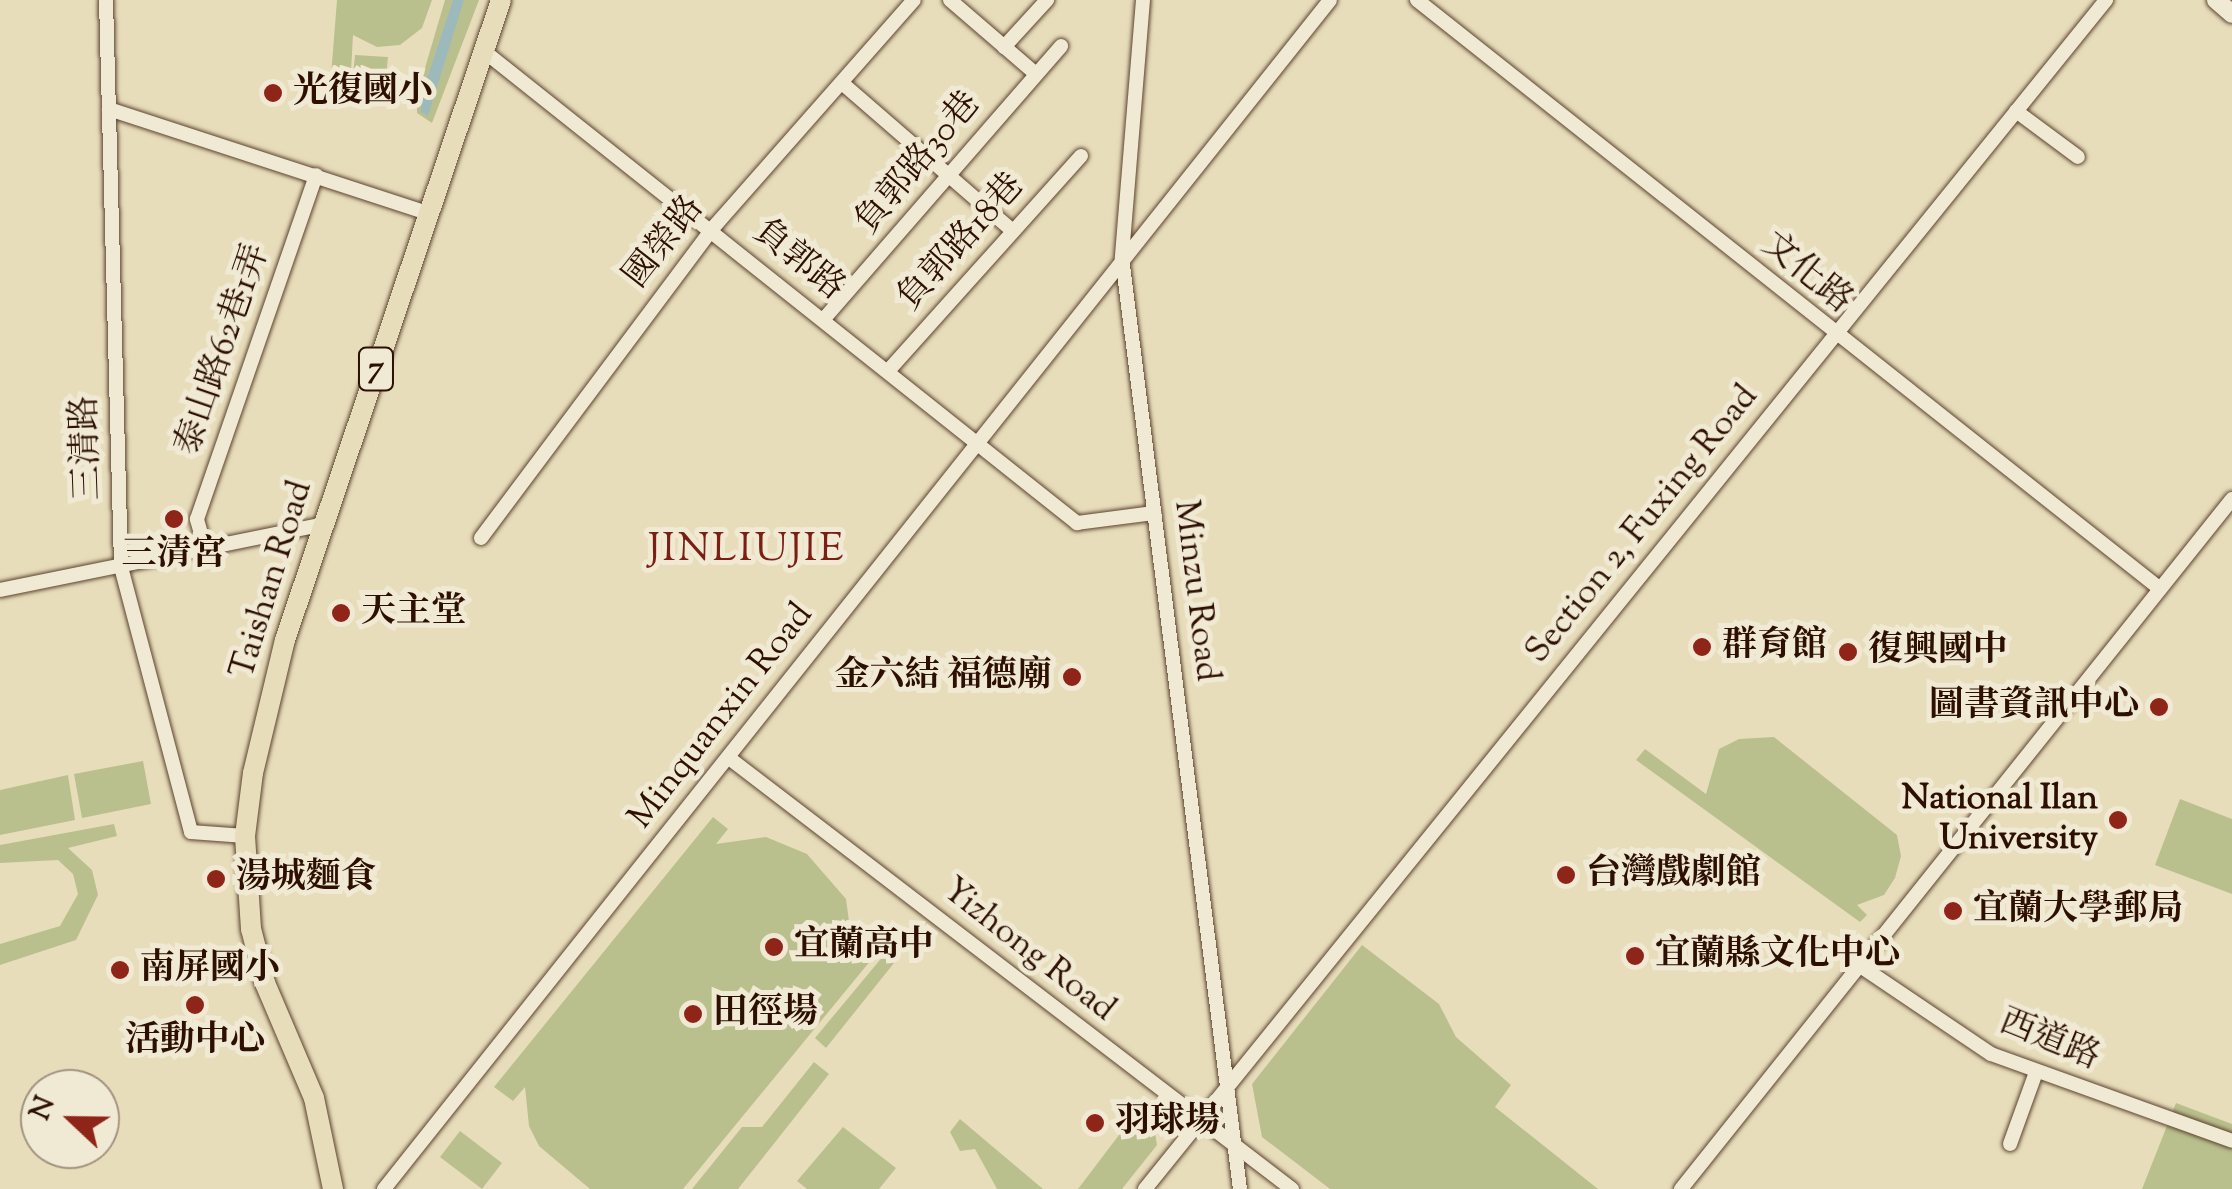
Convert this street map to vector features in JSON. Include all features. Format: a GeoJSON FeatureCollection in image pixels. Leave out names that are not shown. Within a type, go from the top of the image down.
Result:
{"type":"FeatureCollection","features":[{"type":"Feature","properties":{"kind":"main road","name":"Taishan Road"},"geometry":{"type":"LineString","coordinates":[[333,1189],[314,1098],[266,984],[252,929],[244,836],[266,713],[323,524],[501,0]]}},
{"type":"Feature","properties":{"kind":"street","name":"三清路"},"geometry":{"type":"LineString","coordinates":[[106,0],[121,567],[191,832],[244,836]]}},
{"type":"Feature","properties":{"kind":"street","name":"國榮路"},"geometry":{"type":"LineString","coordinates":[[481,538],[712,229],[914,0]]}},
{"type":"Feature","properties":{"kind":"street"},"geometry":{"type":"LineString","coordinates":[[950,0],[1036,74]]}},
{"type":"Feature","properties":{"kind":"street"},"geometry":{"type":"LineString","coordinates":[[1004,48],[1047,0]]}},
{"type":"Feature","properties":{"kind":"street","name":"Minzu Road"},"geometry":{"type":"LineString","coordinates":[[1143,0],[1122,258],[1240,1189]]}},
{"type":"Feature","properties":{"kind":"street","name":"Minquanxin Road"},"geometry":{"type":"LineString","coordinates":[[384,1189],[1330,0]]}},
{"type":"Feature","properties":{"kind":"street","name":"文化路"},"geometry":{"type":"LineString","coordinates":[[1417,0],[1834,335],[2160,590]]}},
{"type":"Feature","properties":{"kind":"street","name":"Section 2, Fuxing Road"},"geometry":{"type":"LineString","coordinates":[[1145,1189],[2106,0]]}},
{"type":"Feature","properties":{"kind":"street"},"geometry":{"type":"LineString","coordinates":[[2216,0],[2232,14]]}},
{"type":"Feature","properties":{"kind":"street","name":"負郭路30巷"},"geometry":{"type":"LineString","coordinates":[[823,320],[1061,46]]}},
{"type":"Feature","properties":{"kind":"street","name":"負郭路"},"geometry":{"type":"LineString","coordinates":[[485,52],[1078,523],[1154,513]]}},
{"type":"Feature","properties":{"kind":"street"},"geometry":{"type":"LineString","coordinates":[[842,83],[1013,231]]}},
{"type":"Feature","properties":{"kind":"street"},"geometry":{"type":"LineString","coordinates":[[109,109],[430,214]]}},
{"type":"Feature","properties":{"kind":"street"},"geometry":{"type":"LineString","coordinates":[[2016,111],[2078,157]]}},
{"type":"Feature","properties":{"kind":"street","name":"負郭路18巷"},"geometry":{"type":"LineString","coordinates":[[888,371],[1082,156]]}},
{"type":"Feature","properties":{"kind":"street","name":"泰山路62巷1弄"},"geometry":{"type":"LineString","coordinates":[[204,544],[197,518],[316,175]]}},
{"type":"Feature","properties":{"kind":"street"},"geometry":{"type":"LineString","coordinates":[[1681,1189],[2232,499]]}},
{"type":"Feature","properties":{"kind":"street"},"geometry":{"type":"LineString","coordinates":[[0,590],[121,567],[204,544],[323,524]]}},
{"type":"Feature","properties":{"kind":"street","name":"Yizhong Road"},"geometry":{"type":"LineString","coordinates":[[729,758],[1292,1189]]}},
{"type":"Feature","properties":{"kind":"street","name":"西道路"},"geometry":{"type":"LineString","coordinates":[[1859,965],[1991,1054],[2232,1141]]}},
{"type":"Feature","properties":{"kind":"street"},"geometry":{"type":"LineString","coordinates":[[2010,1144],[2036,1072]]}},
{"type":"Feature","properties":{"kind":"green space"},"geometry":{"type":"Polygon","coordinates":[[[337,0],[432,0],[422,28],[400,45],[377,47],[353,35],[350,90],[330,88],[337,0]]]}},
{"type":"Feature","properties":{"kind":"green space"},"geometry":{"type":"Polygon","coordinates":[[[445,0],[479,0],[432,123],[417,113],[417,95],[445,0]]]}},
{"type":"Feature","properties":{"kind":"green space"},"geometry":{"type":"Polygon","coordinates":[[[355,55],[388,57],[384,98],[351,96],[355,55]]]}},
{"type":"Feature","properties":{"kind":"green space"},"geometry":{"type":"Polygon","coordinates":[[[1774,737],[1897,835],[1901,856],[1895,878],[1884,895],[1857,905],[1867,915],[1860,922],[1636,760],[1645,749],[1706,794],[1719,749],[1739,739],[1774,737]]]}},
{"type":"Feature","properties":{"kind":"green space"},"geometry":{"type":"Polygon","coordinates":[[[143,761],[151,804],[82,818],[74,774],[143,761]]]}},
{"type":"Feature","properties":{"kind":"green space"},"geometry":{"type":"Polygon","coordinates":[[[68,775],[75,820],[0,835],[0,790],[68,775]]]}},
{"type":"Feature","properties":{"kind":"green space"},"geometry":{"type":"Polygon","coordinates":[[[2180,799],[2232,819],[2232,894],[2155,865],[2180,799]]]}},
{"type":"Feature","properties":{"kind":"green space"},"geometry":{"type":"Polygon","coordinates":[[[713,817],[728,829],[716,844],[766,837],[807,854],[846,899],[852,943],[867,927],[885,943],[683,1189],[590,1189],[539,1146],[529,1126],[525,1087],[513,1101],[494,1087],[713,817]]]}},
{"type":"Feature","properties":{"kind":"green space"},"geometry":{"type":"Polygon","coordinates":[[[114,824],[117,836],[68,848],[92,870],[98,895],[76,940],[0,965],[0,944],[60,926],[78,894],[73,874],[58,860],[0,863],[0,845],[114,824]]]}},
{"type":"Feature","properties":{"kind":"green space"},"geometry":{"type":"Polygon","coordinates":[[[1362,945],[1439,1004],[1456,1037],[1511,1085],[1495,1107],[1598,1189],[1330,1189],[1262,1137],[1252,1084],[1362,945]]]}},
{"type":"Feature","properties":{"kind":"green space"},"geometry":{"type":"Polygon","coordinates":[[[884,955],[894,963],[826,1048],[815,1038],[884,955]]]}},
{"type":"Feature","properties":{"kind":"green space"},"geometry":{"type":"Polygon","coordinates":[[[814,1062],[829,1074],[738,1189],[692,1189],[742,1127],[762,1127],[814,1062]]]}},
{"type":"Feature","properties":{"kind":"green space"},"geometry":{"type":"Polygon","coordinates":[[[1144,1102],[1151,1108],[1157,1145],[1122,1189],[1078,1189],[1144,1102]]]}},
{"type":"Feature","properties":{"kind":"green space"},"geometry":{"type":"Polygon","coordinates":[[[2176,1103],[2232,1124],[2232,1189],[2142,1189],[2176,1103]]]}},
{"type":"Feature","properties":{"kind":"green space"},"geometry":{"type":"Polygon","coordinates":[[[960,1119],[1043,1189],[997,1189],[975,1149],[960,1151],[950,1132],[960,1119]]]}},
{"type":"Feature","properties":{"kind":"green space"},"geometry":{"type":"Polygon","coordinates":[[[843,1127],[896,1168],[879,1189],[807,1189],[797,1181],[843,1127]]]}},
{"type":"Feature","properties":{"kind":"green space"},"geometry":{"type":"Polygon","coordinates":[[[460,1131],[502,1163],[482,1189],[440,1157],[460,1131]]]}},
{"type":"Feature","properties":{"kind":"water"},"geometry":{"type":"Polygon","coordinates":[[[453,0],[464,0],[428,116],[421,112],[422,94],[453,0]]]}},
{"type":"Feature","properties":{"kind":"place","name":"光復國小"},"geometry":{"type":"Point","coordinates":[273,93]}},
{"type":"Feature","properties":{"kind":"place","name":"三清宮"},"geometry":{"type":"Point","coordinates":[174,519]}},
{"type":"Feature","properties":{"kind":"place","name":"天主堂"},"geometry":{"type":"Point","coordinates":[341,613]}},
{"type":"Feature","properties":{"kind":"place","name":"群育館"},"geometry":{"type":"Point","coordinates":[1702,647]}},
{"type":"Feature","properties":{"kind":"place","name":"復興國中"},"geometry":{"type":"Point","coordinates":[1848,652]}},
{"type":"Feature","properties":{"kind":"place","name":"金六結 福德廟"},"geometry":{"type":"Point","coordinates":[1072,677]}},
{"type":"Feature","properties":{"kind":"place","name":"圖書資訊中心"},"geometry":{"type":"Point","coordinates":[2159,707]}},
{"type":"Feature","properties":{"kind":"place","name":"National Ilan University"},"geometry":{"type":"Point","coordinates":[2118,820]}},
{"type":"Feature","properties":{"kind":"place","name":"台灣戲劇館"},"geometry":{"type":"Point","coordinates":[1566,875]}},
{"type":"Feature","properties":{"kind":"place","name":"湯城麵食"},"geometry":{"type":"Point","coordinates":[216,879]}},
{"type":"Feature","properties":{"kind":"place","name":"宜蘭大學郵局"},"geometry":{"type":"Point","coordinates":[1953,911]}},
{"type":"Feature","properties":{"kind":"place","name":"宜蘭高中"},"geometry":{"type":"Point","coordinates":[774,947]}},
{"type":"Feature","properties":{"kind":"place","name":"宜蘭縣文化中心"},"geometry":{"type":"Point","coordinates":[1635,956]}},
{"type":"Feature","properties":{"kind":"place","name":"南屏國小"},"geometry":{"type":"Point","coordinates":[120,970]}},
{"type":"Feature","properties":{"kind":"place","name":"活動中心"},"geometry":{"type":"Point","coordinates":[195,1005]}},
{"type":"Feature","properties":{"kind":"place","name":"田徑場"},"geometry":{"type":"Point","coordinates":[693,1014]}},
{"type":"Feature","properties":{"kind":"place","name":"羽球場"},"geometry":{"type":"Point","coordinates":[1095,1123]}},
{"type":"Feature","properties":{"kind":"district","name":"JINLIUJIE"},"geometry":{"type":"Point","coordinates":[747,551]}}]}
